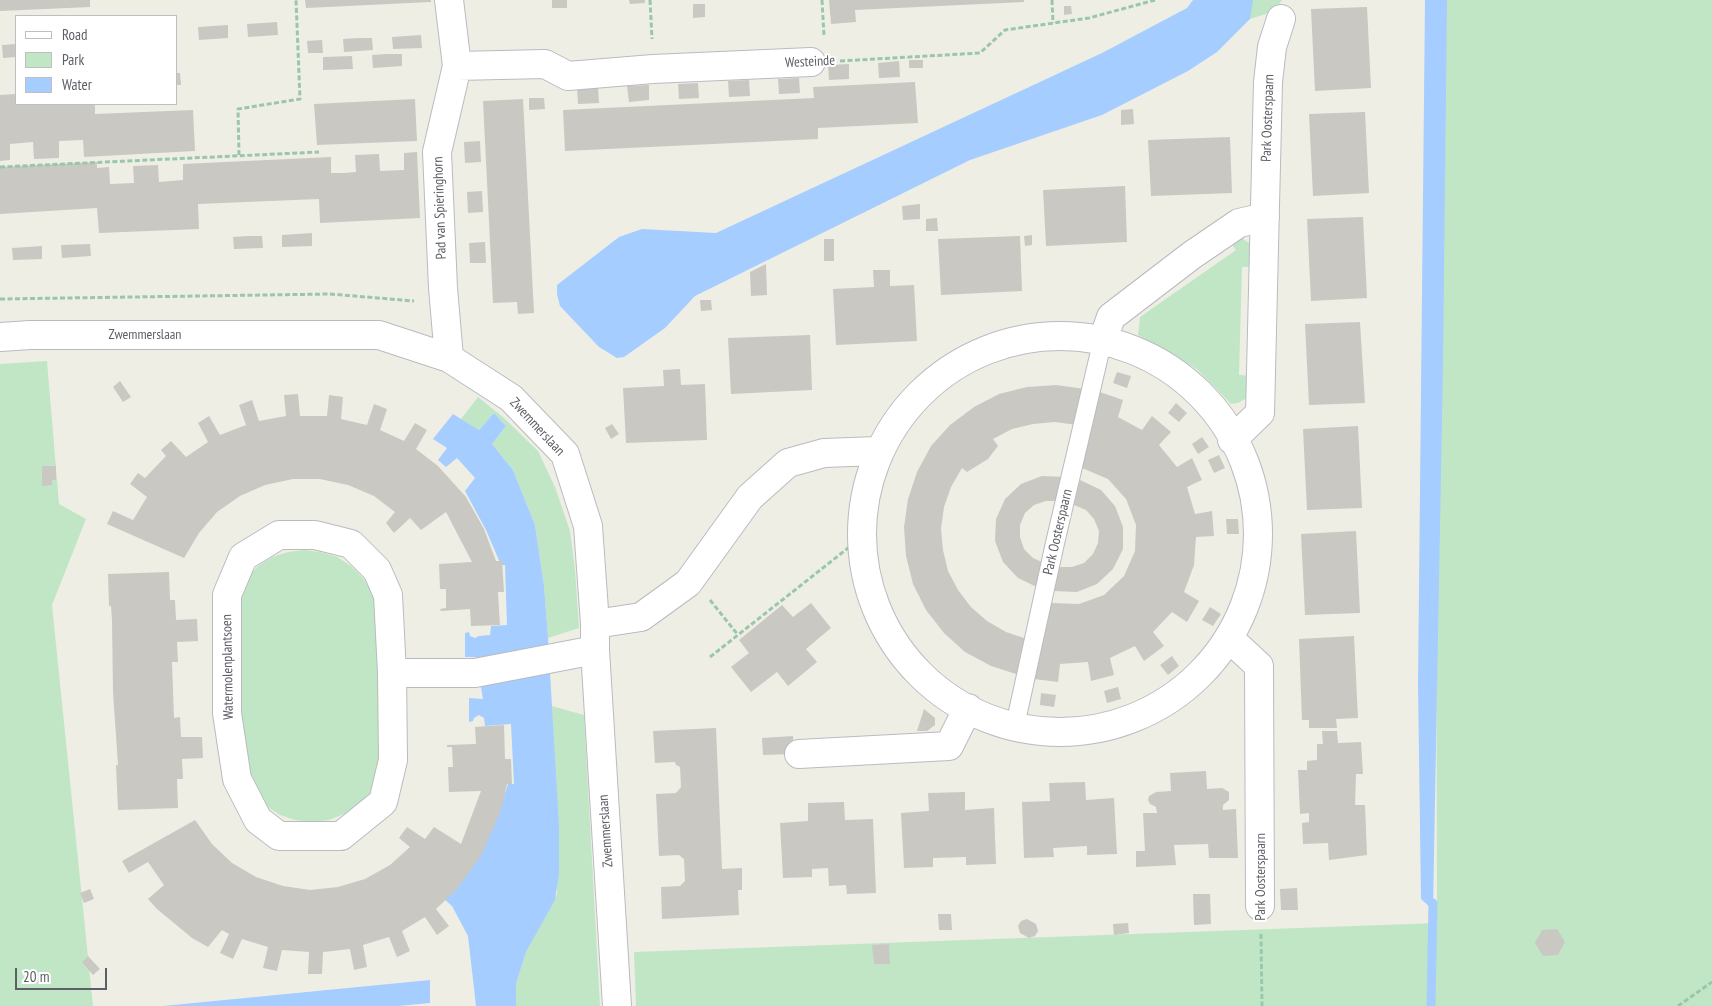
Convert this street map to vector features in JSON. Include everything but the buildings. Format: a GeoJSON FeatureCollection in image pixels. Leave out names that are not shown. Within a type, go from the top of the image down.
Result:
{"type":"FeatureCollection","features":[{"type":"Feature","properties":{"kind":"street","name":"Pad van Spieringhorn"},"geometry":{"type":"LineString","coordinates":[[449,0],[457,66],[437,152],[444,306],[449,358]]}},
{"type":"Feature","properties":{"kind":"street","name":"Park Oosterspaarn"},"geometry":{"type":"LineString","coordinates":[[1232,440],[1260,412],[1268,82],[1272,48],[1281,19]]}},
{"type":"Feature","properties":{"kind":"street","name":"Westeinde"},"geometry":{"type":"LineString","coordinates":[[457,66],[545,64],[568,76],[653,69],[819,62]]}},
{"type":"Feature","properties":{"kind":"street","name":"Park Oosterspaarn"},"geometry":{"type":"LineString","coordinates":[[1102,343],[1111,317],[1192,255],[1239,222],[1265,218]]}},
{"type":"Feature","properties":{"kind":"street","name":"Zwemmerslaan"},"geometry":{"type":"LineString","coordinates":[[0,337],[30,335],[379,335],[449,358],[512,398],[565,454],[588,526],[617,1006]]}},
{"type":"Feature","properties":{"kind":"street"},"geometry":{"type":"LineString","coordinates":[[1067,338],[1086,339],[1102,343],[1168,371],[1204,400],[1232,440],[1253,478],[1263,519],[1258,576],[1232,640],[1209,666],[1180,690],[1162,704],[1137,716],[1107,724],[1074,728],[1016,722],[968,708],[942,690],[916,668],[890,638],[870,602],[862,572],[858,541],[859,519],[865,484],[877,451],[904,410],[934,379],[962,362],[990,349],[1028,340],[1067,338]]}},
{"type":"Feature","properties":{"kind":"street"},"geometry":{"type":"LineString","coordinates":[[392,673],[475,673],[562,656],[595,637],[642,618],[688,582],[750,497],[788,463],[824,454],[877,451]]}},
{"type":"Feature","properties":{"kind":"street","name":"Watermolenplantsoen"},"geometry":{"type":"LineString","coordinates":[[279,535],[315,535],[351,544],[377,570],[388,595],[392,673],[393,760],[383,802],[341,836],[279,836],[258,820],[237,779],[227,713],[227,595],[243,557],[279,535]]}},
{"type":"Feature","properties":{"kind":"street","name":"Park Oosterspaarn"},"geometry":{"type":"LineString","coordinates":[[1232,640],[1260,666],[1260,906]]}},
{"type":"Feature","properties":{"kind":"street"},"geometry":{"type":"LineString","coordinates":[[800,754],[949,746],[968,708]]}},
{"type":"Feature","properties":{"kind":"lane","name":"Park Oosterspaarn"},"geometry":{"type":"LineString","coordinates":[[1016,722],[1055,543],[1102,343]]}},
{"type":"Feature","properties":{"kind":"path"},"geometry":{"type":"LineString","coordinates":[[239,155],[238,109],[300,98],[296,0]]}},
{"type":"Feature","properties":{"kind":"path"},"geometry":{"type":"LineString","coordinates":[[650,0],[653,69]]}},
{"type":"Feature","properties":{"kind":"path"},"geometry":{"type":"LineString","coordinates":[[819,62],[822,0]]}},
{"type":"Feature","properties":{"kind":"path"},"geometry":{"type":"LineString","coordinates":[[1052,0],[1053,23]]}},
{"type":"Feature","properties":{"kind":"path","name":"Westeinde"},"geometry":{"type":"LineString","coordinates":[[819,62],[980,52],[1005,30],[1088,18],[1155,0]]}},
{"type":"Feature","properties":{"kind":"path"},"geometry":{"type":"LineString","coordinates":[[0,167],[319,152]]}},
{"type":"Feature","properties":{"kind":"path"},"geometry":{"type":"LineString","coordinates":[[0,299],[330,294],[430,302],[444,306]]}},
{"type":"Feature","properties":{"kind":"path"},"geometry":{"type":"LineString","coordinates":[[710,657],[858,541]]}},
{"type":"Feature","properties":{"kind":"path"},"geometry":{"type":"LineString","coordinates":[[692,578],[738,635]]}},
{"type":"Feature","properties":{"kind":"path","name":"Park Oosterspaarn"},"geometry":{"type":"LineString","coordinates":[[1260,906],[1262,1006]]}},
{"type":"Feature","properties":{"kind":"path"},"geometry":{"type":"LineString","coordinates":[[1678,1006],[1712,982]]}},
{"type":"Feature","properties":{"kind":"green space"},"geometry":{"type":"Polygon","coordinates":[[[1249,0],[1282,0],[1275,11],[1250,19],[1249,0]]]}},
{"type":"Feature","properties":{"kind":"green space"},"geometry":{"type":"Polygon","coordinates":[[[1435,0],[1712,0],[1712,1006],[636,1006],[634,952],[1437,923],[1435,0]]]}},
{"type":"Feature","properties":{"kind":"green space"},"geometry":{"type":"Polygon","coordinates":[[[1240,237],[1255,247],[1255,267],[1242,267],[1239,375],[1252,376],[1252,390],[1245,399],[1231,404],[1198,370],[1138,335],[1140,317],[1236,250],[1227,238],[1240,237]]]}},
{"type":"Feature","properties":{"kind":"green space"},"geometry":{"type":"Polygon","coordinates":[[[47,361],[59,504],[86,519],[52,605],[93,1006],[0,1006],[0,364],[47,361]]]}},
{"type":"Feature","properties":{"kind":"green space"},"geometry":{"type":"Polygon","coordinates":[[[478,397],[504,418],[538,451],[555,487],[570,531],[579,628],[548,638],[544,586],[535,525],[513,470],[492,444],[506,426],[494,413],[479,430],[461,419],[478,397]]]}},
{"type":"Feature","properties":{"kind":"green space"},"geometry":{"type":"Polygon","coordinates":[[[304,550],[321,552],[337,557],[351,566],[363,578],[372,592],[377,607],[386,747],[379,780],[370,793],[358,805],[344,814],[329,820],[312,822],[295,820],[280,815],[266,806],[254,794],[237,748],[231,625],[246,578],[258,566],[272,557],[304,550]]]}},
{"type":"Feature","properties":{"kind":"green space"},"geometry":{"type":"Polygon","coordinates":[[[552,706],[584,715],[600,1006],[516,1006],[516,984],[526,952],[557,894],[552,706]]]}},
{"type":"Feature","properties":{"kind":"water"},"geometry":{"type":"Polygon","coordinates":[[[1193,0],[1253,0],[1250,19],[1217,52],[1188,71],[1102,115],[970,160],[695,296],[665,328],[624,357],[617,358],[599,347],[560,306],[557,285],[619,237],[642,229],[716,233],[1102,53],[1187,8],[1193,0]]]}},
{"type":"Feature","properties":{"kind":"water"},"geometry":{"type":"Polygon","coordinates":[[[1425,0],[1447,0],[1443,363],[1433,910],[1421,899],[1418,684],[1425,0]]]}},
{"type":"Feature","properties":{"kind":"water"},"geometry":{"type":"Polygon","coordinates":[[[494,413],[506,426],[492,444],[513,470],[535,525],[544,586],[559,826],[559,874],[555,900],[526,952],[516,984],[516,1006],[476,1006],[468,936],[452,906],[444,899],[499,810],[508,784],[514,784],[511,724],[485,726],[484,718],[479,715],[469,722],[469,698],[483,699],[476,657],[465,657],[465,633],[469,632],[470,636],[475,638],[490,635],[491,626],[507,625],[505,565],[501,565],[486,530],[465,491],[475,478],[457,458],[446,467],[438,460],[447,448],[433,439],[453,414],[479,430],[494,413]]]}},
{"type":"Feature","properties":{"kind":"water"},"geometry":{"type":"Polygon","coordinates":[[[430,980],[430,1003],[398,1006],[163,1006],[430,980]]]}},
{"type":"Feature","properties":{"kind":"waterway"},"geometry":{"type":"LineString","coordinates":[[1431,1006],[1433,903]]}}]}
